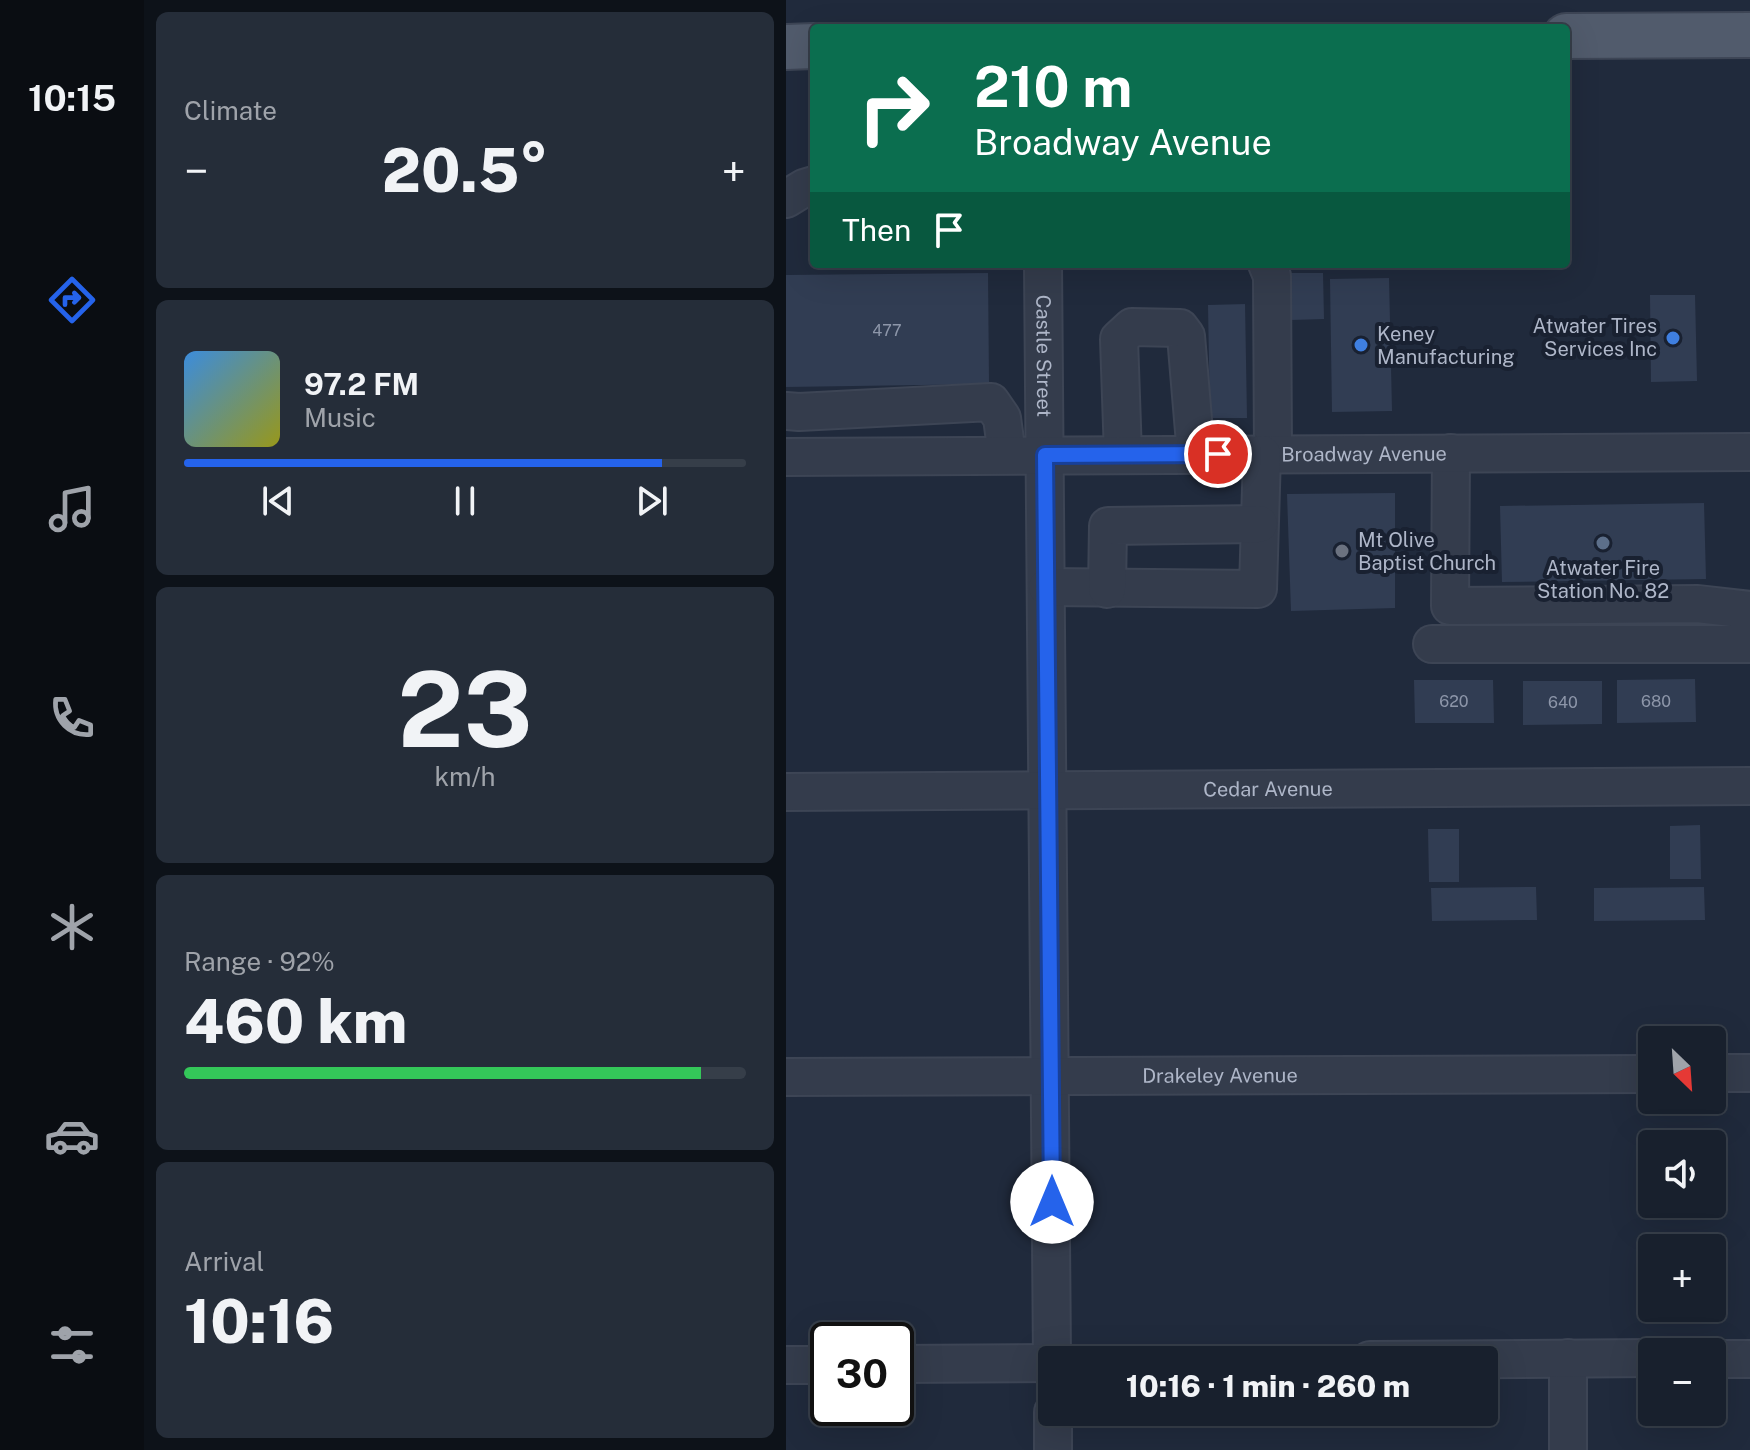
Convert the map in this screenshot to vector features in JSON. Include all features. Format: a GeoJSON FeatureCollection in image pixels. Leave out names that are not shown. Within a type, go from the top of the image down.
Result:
{"type":"FeatureCollection","features":[{"type":"Feature","properties":{"kind":"main road"},"geometry":{"type":"LineString","coordinates":[[1570,36],[1750,35]]}},
{"type":"Feature","properties":{"kind":"main road"},"geometry":{"type":"LineString","coordinates":[[786,47],[810,46]]}},
{"type":"Feature","properties":{"kind":"street"},"geometry":{"type":"LineString","coordinates":[[786,199],[810,187]]}},
{"type":"Feature","properties":{"kind":"street","name":"Castle Street"},"geometry":{"type":"LineString","coordinates":[[1043,268],[1052,1346]]}},
{"type":"Feature","properties":{"kind":"street"},"geometry":{"type":"LineString","coordinates":[[1047,587],[1258,589],[1259,524],[1267,454],[1272,276],[1269,268]]}},
{"type":"Feature","properties":{"kind":"street"},"geometry":{"type":"LineString","coordinates":[[1123,455],[1119,339],[1132,327],[1180,328],[1186,336],[1196,455]]}},
{"type":"Feature","properties":{"kind":"street"},"geometry":{"type":"LineString","coordinates":[[786,411],[991,402],[1002,418],[1007,455]]}},
{"type":"Feature","properties":{"kind":"street","name":"Broadway Avenue"},"geometry":{"type":"LineString","coordinates":[[786,457],[1750,452]]}},
{"type":"Feature","properties":{"kind":"street"},"geometry":{"type":"LineString","coordinates":[[1451,453],[1450,606],[1698,604],[1750,610]]}},
{"type":"Feature","properties":{"kind":"street"},"geometry":{"type":"LineString","coordinates":[[1107,589],[1108,526],[1259,524]]}},
{"type":"Feature","properties":{"kind":"street"},"geometry":{"type":"LineString","coordinates":[[1432,644],[1750,644]]}},
{"type":"Feature","properties":{"kind":"street","name":"Cedar Avenue"},"geometry":{"type":"LineString","coordinates":[[786,792],[1750,786]]}},
{"type":"Feature","properties":{"kind":"street"},"geometry":{"type":"LineString","coordinates":[[1726,1073],[1750,1073]]}},
{"type":"Feature","properties":{"kind":"street","name":"Drakeley Avenue"},"geometry":{"type":"LineString","coordinates":[[786,1077],[1638,1074]]}},
{"type":"Feature","properties":{"kind":"street"},"geometry":{"type":"LineString","coordinates":[[1568,1358],[1568,1450]]}},
{"type":"Feature","properties":{"kind":"street"},"geometry":{"type":"LineString","coordinates":[[1498,1359],[1638,1358]]}},
{"type":"Feature","properties":{"kind":"street"},"geometry":{"type":"LineString","coordinates":[[1726,1359],[1750,1359]]}},
{"type":"Feature","properties":{"kind":"street"},"geometry":{"type":"LineString","coordinates":[[914,1364],[1038,1362]]}},
{"type":"Feature","properties":{"kind":"street"},"geometry":{"type":"LineString","coordinates":[[786,1365],[810,1365]]}},
{"type":"Feature","properties":{"kind":"street"},"geometry":{"type":"LineString","coordinates":[[1053,1426],[1053,1450]]}},
{"type":"Feature","properties":{"kind":"building"},"geometry":{"type":"Polygon","coordinates":[[[988,273],[989,384],[786,387],[786,275],[988,273]]]}},
{"type":"Feature","properties":{"kind":"building"},"geometry":{"type":"Polygon","coordinates":[[[1290,273],[1323,273],[1324,319],[1291,320],[1290,273]]]}},
{"type":"Feature","properties":{"kind":"building","name":"Keney Manufacturing"},"geometry":{"type":"Polygon","coordinates":[[[1389,278],[1392,411],[1332,412],[1330,279],[1389,278]]]}},
{"type":"Feature","properties":{"kind":"building","name":"Atwater Tires Services Inc"},"geometry":{"type":"Polygon","coordinates":[[[1650,295],[1695,295],[1697,381],[1651,382],[1650,295]]]}},
{"type":"Feature","properties":{"kind":"building"},"geometry":{"type":"Polygon","coordinates":[[[1245,304],[1247,418],[1210,418],[1208,305],[1245,304]]]}},
{"type":"Feature","properties":{"kind":"building","name":"Mt Olive Baptist Church"},"geometry":{"type":"Polygon","coordinates":[[[1395,493],[1395,608],[1291,611],[1287,494],[1395,493]]]}},
{"type":"Feature","properties":{"kind":"building","name":"Atwater Fire Station No. 82"},"geometry":{"type":"Polygon","coordinates":[[[1704,503],[1706,579],[1502,582],[1500,506],[1704,503]]]}},
{"type":"Feature","properties":{"kind":"building"},"geometry":{"type":"Polygon","coordinates":[[[1695,679],[1696,722],[1617,723],[1617,680],[1695,679]]]}},
{"type":"Feature","properties":{"kind":"building"},"geometry":{"type":"Polygon","coordinates":[[[1414,680],[1493,680],[1494,723],[1415,723],[1414,680]]]}},
{"type":"Feature","properties":{"kind":"building"},"geometry":{"type":"Polygon","coordinates":[[[1523,681],[1602,681],[1602,724],[1523,725],[1523,681]]]}},
{"type":"Feature","properties":{"kind":"building"},"geometry":{"type":"Polygon","coordinates":[[[1700,825],[1701,879],[1670,879],[1670,826],[1700,825]]]}},
{"type":"Feature","properties":{"kind":"building"},"geometry":{"type":"Polygon","coordinates":[[[1428,829],[1459,829],[1459,882],[1429,882],[1428,829]]]}},
{"type":"Feature","properties":{"kind":"building"},"geometry":{"type":"Polygon","coordinates":[[[1536,887],[1537,920],[1432,921],[1431,888],[1536,887]]]}},
{"type":"Feature","properties":{"kind":"building"},"geometry":{"type":"Polygon","coordinates":[[[1704,887],[1705,920],[1594,921],[1594,888],[1704,887]]]}},
{"type":"Feature","properties":{"kind":"place","name":"Atwater Tires Services Inc"},"geometry":{"type":"Point","coordinates":[1673,338]}},
{"type":"Feature","properties":{"kind":"place","name":"Keney Manufacturing"},"geometry":{"type":"Point","coordinates":[1361,345]}},
{"type":"Feature","properties":{"kind":"place","name":"Atwater Fire Station No. 82"},"geometry":{"type":"Point","coordinates":[1603,543]}},
{"type":"Feature","properties":{"kind":"place","name":"Mt Olive Baptist Church"},"geometry":{"type":"Point","coordinates":[1342,551]}},
{"type":"Feature","properties":{"kind":"route"},"geometry":{"type":"LineString","coordinates":[[1052,1202],[1045,455],[1218,454]]}}]}
